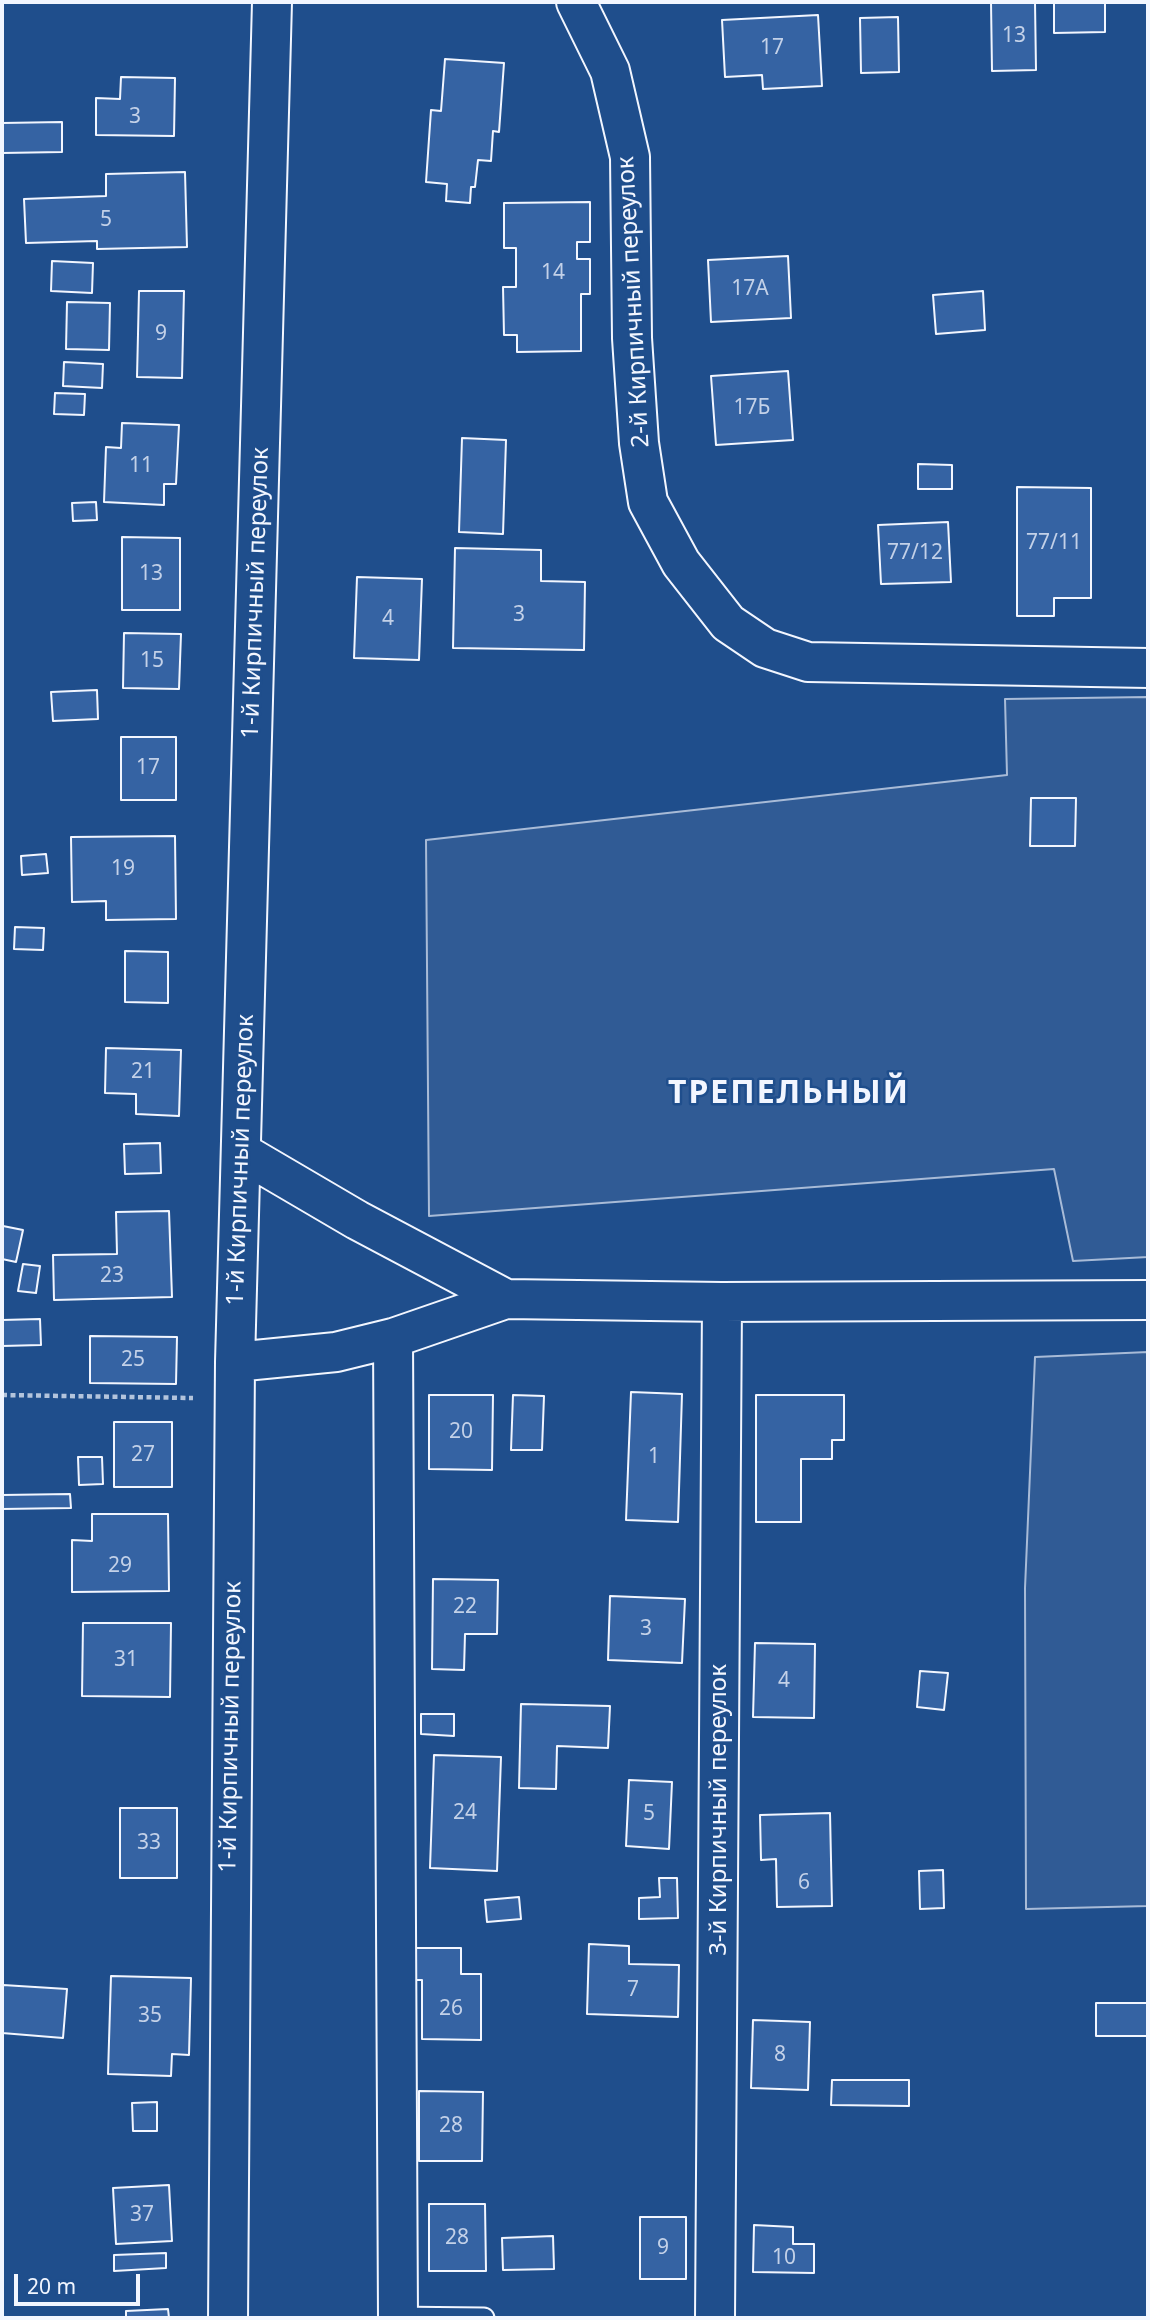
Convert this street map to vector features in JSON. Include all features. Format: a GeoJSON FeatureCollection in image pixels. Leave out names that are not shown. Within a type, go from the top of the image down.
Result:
{"type":"FeatureCollection","features":[{"type":"Feature","properties":{"kind":"street","name":"1-й Кирпичный переулок"},"geometry":{"type":"LineString","coordinates":[[228,2318],[234,1362],[272,2]]}},
{"type":"Feature","properties":{"kind":"street","name":"2-й Кирпичный переулок"},"geometry":{"type":"LineString","coordinates":[[576,2],[610,71],[630,158],[632,338],[639,443],[648,502],[681,563],[728,623],[765,648],[808,662],[1148,668]]}},
{"type":"Feature","properties":{"kind":"street"},"geometry":{"type":"LineString","coordinates":[[241,1152],[358,1220],[506,1299]]}},
{"type":"Feature","properties":{"kind":"street"},"geometry":{"type":"LineString","coordinates":[[234,1362],[336,1352],[393,1338],[506,1299],[722,1302],[1148,1300]]}},
{"type":"Feature","properties":{"kind":"street","name":"3-й Кирпичный переулок"},"geometry":{"type":"LineString","coordinates":[[715,2318],[722,1302]]}},
{"type":"Feature","properties":{"kind":"street"},"geometry":{"type":"LineString","coordinates":[[393,1338],[394,2317]]}},
{"type":"Feature","properties":{"kind":"lane"},"geometry":{"type":"LineString","coordinates":[[394,2317],[484,2318]]}},
{"type":"Feature","properties":{"kind":"path"},"geometry":{"type":"LineString","coordinates":[[2,1395],[199,1399],[234,1362]]}},
{"type":"Feature","properties":{"kind":"shaded area"},"geometry":{"type":"Polygon","coordinates":[[[1148,697],[1148,1257],[1073,1261],[1054,1169],[429,1216],[426,840],[1007,775],[1005,699],[1148,697]]]}},
{"type":"Feature","properties":{"kind":"shaded area"},"geometry":{"type":"Polygon","coordinates":[[[1148,1352],[1148,1906],[1026,1909],[1025,1588],[1035,1357],[1148,1352]]]}},
{"type":"Feature","properties":{"kind":"building"},"geometry":{"type":"Polygon","coordinates":[[[991,2],[1035,2],[1036,70],[992,71],[991,2]]]}},
{"type":"Feature","properties":{"kind":"building"},"geometry":{"type":"Polygon","coordinates":[[[1054,2],[1105,2],[1105,32],[1054,33],[1054,2]]]}},
{"type":"Feature","properties":{"kind":"building"},"geometry":{"type":"Polygon","coordinates":[[[818,15],[822,86],[763,89],[762,75],[725,77],[722,20],[818,15]]]}},
{"type":"Feature","properties":{"kind":"building"},"geometry":{"type":"Polygon","coordinates":[[[898,17],[899,72],[861,73],[860,18],[898,17]]]}},
{"type":"Feature","properties":{"kind":"building"},"geometry":{"type":"Polygon","coordinates":[[[445,59],[504,63],[499,132],[493,131],[491,161],[478,160],[470,203],[446,201],[447,184],[426,182],[431,110],[441,111],[445,59]]]}},
{"type":"Feature","properties":{"kind":"building"},"geometry":{"type":"Polygon","coordinates":[[[121,77],[175,78],[174,136],[96,135],[96,98],[120,99],[121,77]]]}},
{"type":"Feature","properties":{"kind":"building"},"geometry":{"type":"Polygon","coordinates":[[[62,122],[62,152],[2,153],[2,123],[62,122]]]}},
{"type":"Feature","properties":{"kind":"building"},"geometry":{"type":"Polygon","coordinates":[[[185,172],[187,247],[97,249],[97,241],[26,243],[24,199],[106,196],[106,174],[185,172]]]}},
{"type":"Feature","properties":{"kind":"building"},"geometry":{"type":"Polygon","coordinates":[[[590,202],[590,242],[577,242],[577,259],[590,259],[590,294],[581,294],[581,351],[517,352],[517,335],[504,335],[503,287],[516,287],[516,248],[504,248],[504,203],[590,202]]]}},
{"type":"Feature","properties":{"kind":"building"},"geometry":{"type":"Polygon","coordinates":[[[788,256],[791,318],[711,322],[708,260],[788,256]]]}},
{"type":"Feature","properties":{"kind":"building"},"geometry":{"type":"Polygon","coordinates":[[[52,261],[93,263],[92,293],[51,291],[52,261]]]}},
{"type":"Feature","properties":{"kind":"building"},"geometry":{"type":"Polygon","coordinates":[[[139,291],[184,291],[182,378],[137,377],[139,291]]]}},
{"type":"Feature","properties":{"kind":"building"},"geometry":{"type":"Polygon","coordinates":[[[983,291],[985,330],[936,334],[933,295],[983,291]]]}},
{"type":"Feature","properties":{"kind":"building"},"geometry":{"type":"Polygon","coordinates":[[[67,302],[110,303],[109,350],[66,349],[67,302]]]}},
{"type":"Feature","properties":{"kind":"building"},"geometry":{"type":"Polygon","coordinates":[[[64,362],[103,364],[102,388],[63,386],[64,362]]]}},
{"type":"Feature","properties":{"kind":"building"},"geometry":{"type":"Polygon","coordinates":[[[788,371],[793,440],[716,445],[711,376],[788,371]]]}},
{"type":"Feature","properties":{"kind":"building"},"geometry":{"type":"Polygon","coordinates":[[[55,393],[85,394],[84,415],[54,414],[55,393]]]}},
{"type":"Feature","properties":{"kind":"building"},"geometry":{"type":"Polygon","coordinates":[[[122,423],[179,425],[176,484],[164,484],[164,505],[104,502],[106,447],[121,448],[122,423]]]}},
{"type":"Feature","properties":{"kind":"building"},"geometry":{"type":"Polygon","coordinates":[[[462,438],[506,440],[503,534],[459,532],[462,438]]]}},
{"type":"Feature","properties":{"kind":"building"},"geometry":{"type":"Polygon","coordinates":[[[918,464],[952,465],[952,489],[918,489],[918,464]]]}},
{"type":"Feature","properties":{"kind":"building"},"geometry":{"type":"Polygon","coordinates":[[[1017,487],[1091,488],[1091,598],[1054,598],[1054,616],[1017,616],[1017,487]]]}},
{"type":"Feature","properties":{"kind":"building"},"geometry":{"type":"Polygon","coordinates":[[[96,502],[97,520],[73,521],[72,503],[96,502]]]}},
{"type":"Feature","properties":{"kind":"building"},"geometry":{"type":"Polygon","coordinates":[[[948,522],[951,582],[881,584],[878,525],[948,522]]]}},
{"type":"Feature","properties":{"kind":"building"},"geometry":{"type":"Polygon","coordinates":[[[122,537],[180,538],[180,610],[122,610],[122,537]]]}},
{"type":"Feature","properties":{"kind":"building"},"geometry":{"type":"Polygon","coordinates":[[[455,548],[541,550],[541,581],[585,582],[584,650],[453,648],[455,548]]]}},
{"type":"Feature","properties":{"kind":"building"},"geometry":{"type":"Polygon","coordinates":[[[357,577],[422,579],[419,660],[354,658],[357,577]]]}},
{"type":"Feature","properties":{"kind":"building"},"geometry":{"type":"Polygon","coordinates":[[[124,633],[181,634],[179,689],[123,688],[124,633]]]}},
{"type":"Feature","properties":{"kind":"building"},"geometry":{"type":"Polygon","coordinates":[[[97,690],[98,719],[53,721],[51,692],[97,690]]]}},
{"type":"Feature","properties":{"kind":"building"},"geometry":{"type":"Polygon","coordinates":[[[121,737],[176,737],[176,800],[121,800],[121,737]]]}},
{"type":"Feature","properties":{"kind":"building"},"geometry":{"type":"Polygon","coordinates":[[[1031,798],[1076,798],[1075,846],[1030,846],[1031,798]]]}},
{"type":"Feature","properties":{"kind":"building"},"geometry":{"type":"Polygon","coordinates":[[[175,836],[176,919],[106,920],[106,901],[72,902],[71,837],[175,836]]]}},
{"type":"Feature","properties":{"kind":"building"},"geometry":{"type":"Polygon","coordinates":[[[46,854],[48,873],[22,875],[21,856],[46,854]]]}},
{"type":"Feature","properties":{"kind":"building"},"geometry":{"type":"Polygon","coordinates":[[[15,927],[44,928],[43,950],[14,949],[15,927]]]}},
{"type":"Feature","properties":{"kind":"building"},"geometry":{"type":"Polygon","coordinates":[[[125,951],[168,952],[168,1003],[125,1002],[125,951]]]}},
{"type":"Feature","properties":{"kind":"building"},"geometry":{"type":"Polygon","coordinates":[[[106,1048],[181,1050],[179,1116],[136,1114],[136,1094],[105,1093],[106,1048]]]}},
{"type":"Feature","properties":{"kind":"building"},"geometry":{"type":"Polygon","coordinates":[[[160,1143],[161,1173],[125,1174],[124,1144],[160,1143]]]}},
{"type":"Feature","properties":{"kind":"building"},"geometry":{"type":"Polygon","coordinates":[[[169,1211],[172,1297],[54,1300],[53,1255],[117,1254],[116,1212],[169,1211]]]}},
{"type":"Feature","properties":{"kind":"building"},"geometry":{"type":"Polygon","coordinates":[[[3,1226],[23,1230],[16,1262],[2,1259],[3,1226]]]}},
{"type":"Feature","properties":{"kind":"building"},"geometry":{"type":"Polygon","coordinates":[[[23,1264],[40,1266],[36,1293],[18,1291],[23,1264]]]}},
{"type":"Feature","properties":{"kind":"building"},"geometry":{"type":"Polygon","coordinates":[[[40,1319],[41,1345],[2,1346],[2,1320],[40,1319]]]}},
{"type":"Feature","properties":{"kind":"building"},"geometry":{"type":"Polygon","coordinates":[[[90,1336],[177,1337],[176,1384],[90,1383],[90,1336]]]}},
{"type":"Feature","properties":{"kind":"building"},"geometry":{"type":"Polygon","coordinates":[[[631,1392],[682,1394],[678,1522],[626,1520],[631,1392]]]}},
{"type":"Feature","properties":{"kind":"building"},"geometry":{"type":"Polygon","coordinates":[[[429,1395],[493,1395],[492,1470],[429,1469],[429,1395]]]}},
{"type":"Feature","properties":{"kind":"building"},"geometry":{"type":"Polygon","coordinates":[[[513,1395],[544,1396],[542,1450],[511,1450],[513,1395]]]}},
{"type":"Feature","properties":{"kind":"building"},"geometry":{"type":"Polygon","coordinates":[[[756,1395],[844,1395],[844,1440],[832,1440],[832,1459],[801,1459],[801,1522],[756,1522],[756,1395]]]}},
{"type":"Feature","properties":{"kind":"building"},"geometry":{"type":"Polygon","coordinates":[[[114,1422],[172,1422],[172,1487],[114,1487],[114,1422]]]}},
{"type":"Feature","properties":{"kind":"building"},"geometry":{"type":"Polygon","coordinates":[[[78,1457],[102,1457],[103,1484],[79,1485],[78,1457]]]}},
{"type":"Feature","properties":{"kind":"building"},"geometry":{"type":"Polygon","coordinates":[[[70,1494],[71,1508],[2,1509],[2,1495],[70,1494]]]}},
{"type":"Feature","properties":{"kind":"building"},"geometry":{"type":"Polygon","coordinates":[[[92,1514],[168,1514],[169,1591],[72,1592],[72,1540],[92,1541],[92,1514]]]}},
{"type":"Feature","properties":{"kind":"building"},"geometry":{"type":"Polygon","coordinates":[[[433,1579],[498,1580],[497,1634],[465,1634],[464,1670],[432,1669],[433,1579]]]}},
{"type":"Feature","properties":{"kind":"building"},"geometry":{"type":"Polygon","coordinates":[[[610,1596],[685,1599],[682,1663],[608,1660],[610,1596]]]}},
{"type":"Feature","properties":{"kind":"building"},"geometry":{"type":"Polygon","coordinates":[[[83,1623],[171,1623],[170,1697],[82,1696],[83,1623]]]}},
{"type":"Feature","properties":{"kind":"building"},"geometry":{"type":"Polygon","coordinates":[[[755,1643],[815,1644],[814,1718],[753,1717],[755,1643]]]}},
{"type":"Feature","properties":{"kind":"building"},"geometry":{"type":"Polygon","coordinates":[[[920,1671],[948,1673],[944,1710],[917,1707],[920,1671]]]}},
{"type":"Feature","properties":{"kind":"building"},"geometry":{"type":"Polygon","coordinates":[[[521,1704],[610,1706],[608,1748],[557,1746],[556,1789],[519,1788],[521,1704]]]}},
{"type":"Feature","properties":{"kind":"building"},"geometry":{"type":"Polygon","coordinates":[[[421,1714],[454,1714],[454,1736],[421,1734],[421,1714]]]}},
{"type":"Feature","properties":{"kind":"building"},"geometry":{"type":"Polygon","coordinates":[[[434,1755],[501,1757],[497,1871],[430,1868],[434,1755]]]}},
{"type":"Feature","properties":{"kind":"building"},"geometry":{"type":"Polygon","coordinates":[[[629,1780],[672,1782],[669,1849],[626,1846],[629,1780]]]}},
{"type":"Feature","properties":{"kind":"building"},"geometry":{"type":"Polygon","coordinates":[[[120,1808],[177,1808],[177,1878],[120,1878],[120,1808]]]}},
{"type":"Feature","properties":{"kind":"building"},"geometry":{"type":"Polygon","coordinates":[[[830,1813],[832,1906],[777,1907],[776,1859],[761,1860],[760,1815],[830,1813]]]}},
{"type":"Feature","properties":{"kind":"building"},"geometry":{"type":"Polygon","coordinates":[[[943,1870],[944,1908],[920,1909],[919,1871],[943,1870]]]}},
{"type":"Feature","properties":{"kind":"building"},"geometry":{"type":"Polygon","coordinates":[[[659,1878],[677,1878],[678,1918],[639,1919],[639,1898],[660,1897],[659,1878]]]}},
{"type":"Feature","properties":{"kind":"building"},"geometry":{"type":"Polygon","coordinates":[[[519,1897],[521,1919],[487,1922],[485,1900],[519,1897]]]}},
{"type":"Feature","properties":{"kind":"building"},"geometry":{"type":"Polygon","coordinates":[[[589,1944],[629,1946],[629,1964],[679,1965],[678,2017],[587,2014],[589,1944]]]}},
{"type":"Feature","properties":{"kind":"building"},"geometry":{"type":"Polygon","coordinates":[[[405,1948],[461,1948],[461,1974],[481,1974],[481,2040],[422,2039],[422,1980],[405,1980],[405,1948]]]}},
{"type":"Feature","properties":{"kind":"building"},"geometry":{"type":"Polygon","coordinates":[[[111,1976],[191,1978],[189,2055],[172,2054],[171,2076],[108,2074],[111,1976]]]}},
{"type":"Feature","properties":{"kind":"building"},"geometry":{"type":"Polygon","coordinates":[[[3,1985],[67,1989],[63,2038],[2,2033],[3,1985]]]}},
{"type":"Feature","properties":{"kind":"building"},"geometry":{"type":"Polygon","coordinates":[[[1096,2003],[1148,2003],[1148,2036],[1096,2036],[1096,2003]]]}},
{"type":"Feature","properties":{"kind":"building"},"geometry":{"type":"Polygon","coordinates":[[[753,2020],[810,2022],[808,2090],[751,2088],[753,2020]]]}},
{"type":"Feature","properties":{"kind":"building"},"geometry":{"type":"Polygon","coordinates":[[[832,2080],[909,2080],[909,2106],[831,2105],[832,2080]]]}},
{"type":"Feature","properties":{"kind":"building"},"geometry":{"type":"Polygon","coordinates":[[[419,2091],[483,2092],[482,2161],[419,2161],[419,2091]]]}},
{"type":"Feature","properties":{"kind":"building"},"geometry":{"type":"Polygon","coordinates":[[[157,2102],[157,2131],[133,2131],[132,2103],[157,2102]]]}},
{"type":"Feature","properties":{"kind":"building"},"geometry":{"type":"Polygon","coordinates":[[[169,2185],[172,2241],[116,2244],[113,2188],[169,2185]]]}},
{"type":"Feature","properties":{"kind":"building"},"geometry":{"type":"Polygon","coordinates":[[[429,2204],[485,2204],[486,2271],[429,2271],[429,2204]]]}},
{"type":"Feature","properties":{"kind":"building"},"geometry":{"type":"Polygon","coordinates":[[[640,2217],[686,2217],[686,2279],[640,2279],[640,2217]]]}},
{"type":"Feature","properties":{"kind":"building"},"geometry":{"type":"Polygon","coordinates":[[[754,2225],[793,2227],[793,2244],[814,2244],[814,2273],[753,2272],[754,2225]]]}},
{"type":"Feature","properties":{"kind":"building"},"geometry":{"type":"Polygon","coordinates":[[[553,2236],[554,2269],[503,2270],[502,2238],[553,2236]]]}},
{"type":"Feature","properties":{"kind":"building"},"geometry":{"type":"Polygon","coordinates":[[[166,2253],[166,2268],[114,2271],[114,2255],[166,2253]]]}},
{"type":"Feature","properties":{"kind":"building"},"geometry":{"type":"Polygon","coordinates":[[[168,2309],[169,2318],[126,2318],[126,2311],[168,2309]]]}},
{"type":"Feature","properties":{"kind":"district","name":"ТРЕПЕЛЬНЫЙ"},"geometry":{"type":"Point","coordinates":[789,1094]}}]}
